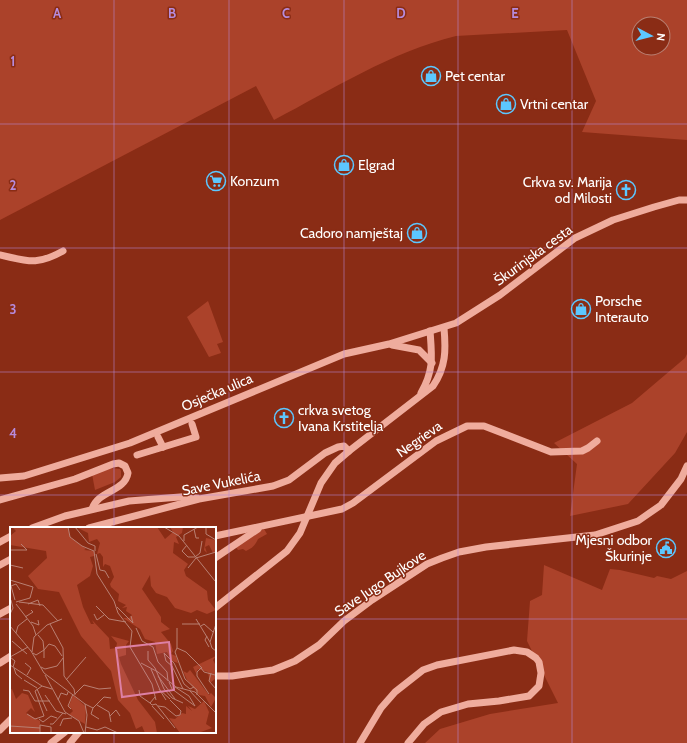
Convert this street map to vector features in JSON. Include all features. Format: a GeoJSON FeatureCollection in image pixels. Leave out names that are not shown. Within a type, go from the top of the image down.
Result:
{"type":"FeatureCollection","features":[{"type":"Feature","properties":{"kind":"street","name":"Škurinjska cesta"},"geometry":{"type":"LineString","coordinates":[[444,328],[462,320],[483,307],[575,238],[613,220],[679,200],[687,200]]}},
{"type":"Feature","properties":{"kind":"street"},"geometry":{"type":"LineString","coordinates":[[0,255],[25,261],[34,261],[49,258],[63,251]]}},
{"type":"Feature","properties":{"kind":"street","name":"Osječka ulica"},"geometry":{"type":"LineString","coordinates":[[1,479],[24,476],[130,443],[344,354],[390,344],[444,328]]}},
{"type":"Feature","properties":{"kind":"street"},"geometry":{"type":"LineString","coordinates":[[216,607],[287,551],[296,540],[308,516],[317,490],[335,463],[433,386],[440,376],[444,364],[444,328]]}},
{"type":"Feature","properties":{"kind":"street"},"geometry":{"type":"LineString","coordinates":[[420,395],[430,374],[432,363],[430,331]]}},
{"type":"Feature","properties":{"kind":"street"},"geometry":{"type":"LineString","coordinates":[[390,344],[419,350],[432,363]]}},
{"type":"Feature","properties":{"kind":"street"},"geometry":{"type":"LineString","coordinates":[[136,454],[196,437],[192,424]]}},
{"type":"Feature","properties":{"kind":"street","name":"Negrieva"},"geometry":{"type":"LineString","coordinates":[[216,536],[342,509],[353,503],[436,440],[467,426],[484,426],[552,452],[582,451],[596,441]]}},
{"type":"Feature","properties":{"kind":"street"},"geometry":{"type":"LineString","coordinates":[[158,437],[163,447]]}},
{"type":"Feature","properties":{"kind":"street","name":"Save Vukelića"},"geometry":{"type":"LineString","coordinates":[[91,527],[199,499],[273,486],[289,480],[326,453],[338,447],[344,446],[349,451]]}},
{"type":"Feature","properties":{"kind":"street"},"geometry":{"type":"LineString","coordinates":[[0,500],[75,479],[113,464],[119,463],[125,466],[128,473],[125,482],[105,493],[98,499],[92,509]]}},
{"type":"Feature","properties":{"kind":"street","name":"Save Jugo Bujkove"},"geometry":{"type":"LineString","coordinates":[[216,676],[232,676],[273,670],[295,661],[319,645],[344,621],[372,600],[427,564],[442,558],[459,552],[486,547],[595,535],[638,521],[662,505],[687,466]]}},
{"type":"Feature","properties":{"kind":"street"},"geometry":{"type":"LineString","coordinates":[[35,527],[65,516],[129,501],[193,496],[199,499]]}},
{"type":"Feature","properties":{"kind":"street"},"geometry":{"type":"LineString","coordinates":[[216,557],[261,526]]}},
{"type":"Feature","properties":{"kind":"street"},"geometry":{"type":"LineString","coordinates":[[0,542],[10,537]]}},
{"type":"Feature","properties":{"kind":"street"},"geometry":{"type":"LineString","coordinates":[[0,565],[10,560]]}},
{"type":"Feature","properties":{"kind":"street"},"geometry":{"type":"LineString","coordinates":[[0,614],[10,609]]}},
{"type":"Feature","properties":{"kind":"street"},"geometry":{"type":"LineString","coordinates":[[360,743],[381,708],[395,692],[423,670],[443,664],[514,650],[527,652],[539,662],[541,673],[539,686],[529,696],[499,702],[468,704],[441,712],[424,724],[408,743]]}},
{"type":"Feature","properties":{"kind":"street"},"geometry":{"type":"LineString","coordinates":[[0,663],[10,657]]}},
{"type":"Feature","properties":{"kind":"street"},"geometry":{"type":"LineString","coordinates":[[0,730],[10,720]]}},
{"type":"Feature","properties":{"kind":"street"},"geometry":{"type":"LineString","coordinates":[[51,743],[64,733]]}},
{"type":"Feature","properties":{"kind":"street"},"geometry":{"type":"LineString","coordinates":[[70,743],[75,733]]}},
{"type":"Feature","properties":{"kind":"shaded area"},"geometry":{"type":"Polygon","coordinates":[[[0,0],[687,0],[687,140],[582,132],[596,101],[567,30],[456,36],[432,43],[385,61],[274,120],[256,86],[0,220],[0,0]]]}},
{"type":"Feature","properties":{"kind":"shaded area"},"geometry":{"type":"Polygon","coordinates":[[[208,301],[223,342],[217,344],[221,353],[209,357],[187,317],[208,301]]]}},
{"type":"Feature","properties":{"kind":"shaded area"},"geometry":{"type":"Polygon","coordinates":[[[687,354],[687,432],[675,453],[628,504],[570,516],[577,464],[554,443],[632,403],[685,358],[687,354]]]}},
{"type":"Feature","properties":{"kind":"shaded area"},"geometry":{"type":"Polygon","coordinates":[[[112,468],[120,469],[121,477],[115,482],[95,490],[92,474],[112,468]]]}},
{"type":"Feature","properties":{"kind":"shaded area"},"geometry":{"type":"Polygon","coordinates":[[[264,529],[267,534],[258,539],[250,549],[246,551],[243,549],[238,550],[235,546],[264,529]]]}},
{"type":"Feature","properties":{"kind":"shaded area"},"geometry":{"type":"Polygon","coordinates":[[[544,565],[602,590],[610,569],[654,578],[657,576],[671,579],[687,571],[687,743],[425,743],[440,729],[490,714],[558,703],[527,641],[530,601],[542,595],[544,565]]]}},
{"type":"Feature","properties":{"kind":"place","name":"Pet centar"},"geometry":{"type":"Point","coordinates":[431,76]}},
{"type":"Feature","properties":{"kind":"place","name":"Vrtni centar"},"geometry":{"type":"Point","coordinates":[506,104]}},
{"type":"Feature","properties":{"kind":"place","name":"Elgrad"},"geometry":{"type":"Point","coordinates":[344,165]}},
{"type":"Feature","properties":{"kind":"place","name":"Konzum"},"geometry":{"type":"Point","coordinates":[216,181]}},
{"type":"Feature","properties":{"kind":"place","name":"Crkva sv. Marija od Milosti"},"geometry":{"type":"Point","coordinates":[626,190]}},
{"type":"Feature","properties":{"kind":"place","name":"Cadoro namještaj"},"geometry":{"type":"Point","coordinates":[417,233]}},
{"type":"Feature","properties":{"kind":"place","name":"Porsche Interauto"},"geometry":{"type":"Point","coordinates":[581,309]}},
{"type":"Feature","properties":{"kind":"place","name":"crkva svetog Ivana Krstitelja"},"geometry":{"type":"Point","coordinates":[284,418]}},
{"type":"Feature","properties":{"kind":"place","name":"Mjesni odbor Škurinje"},"geometry":{"type":"Point","coordinates":[666,548]}}]}
